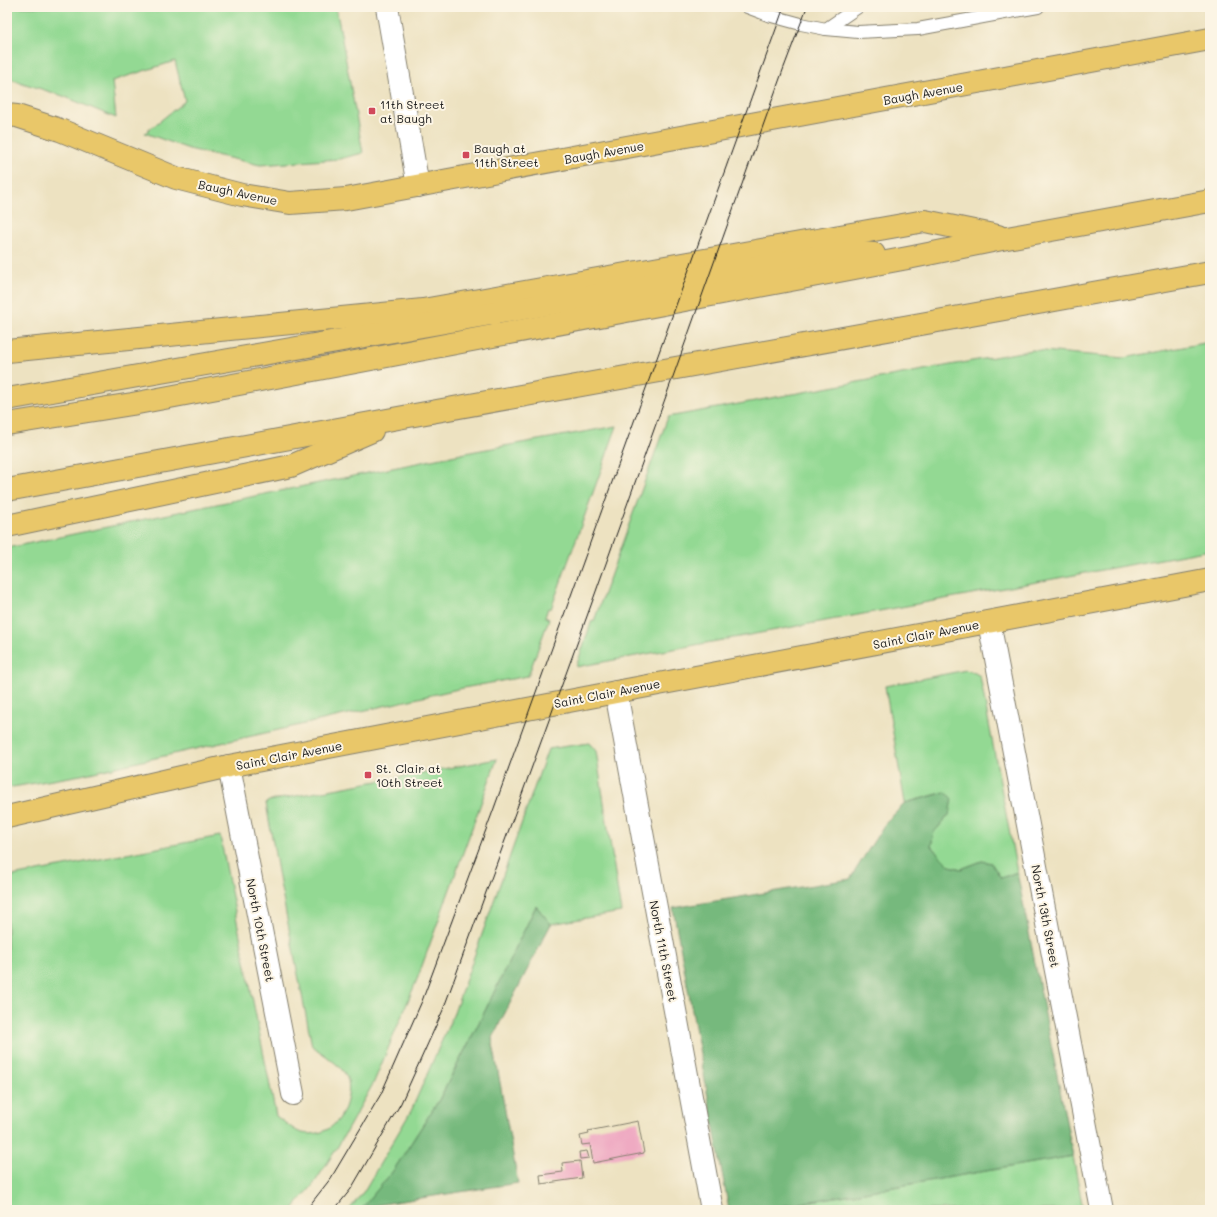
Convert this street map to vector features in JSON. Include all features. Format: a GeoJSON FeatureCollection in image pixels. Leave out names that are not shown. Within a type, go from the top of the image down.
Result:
{"type":"FeatureCollection","features":[{"type":"Feature","properties":{"kind":"main road","name":"Baugh Avenue"},"geometry":{"type":"LineString","coordinates":[[7,115],[17,116],[60,130],[176,178],[242,195],[290,203],[346,199],[1210,39]]}},
{"type":"Feature","properties":{"kind":"main road"},"geometry":{"type":"LineString","coordinates":[[7,424],[132,404],[1007,238],[1210,201]]}},
{"type":"Feature","properties":{"kind":"main road"},"geometry":{"type":"LineString","coordinates":[[7,351],[423,310],[925,221],[1007,238]]}},
{"type":"Feature","properties":{"kind":"main road"},"geometry":{"type":"LineString","coordinates":[[7,399],[826,256],[862,253],[913,257]]}},
{"type":"Feature","properties":{"kind":"main road"},"geometry":{"type":"LineString","coordinates":[[7,490],[1210,272]]}},
{"type":"Feature","properties":{"kind":"main road"},"geometry":{"type":"LineString","coordinates":[[7,526],[291,466],[409,416]]}},
{"type":"Feature","properties":{"kind":"main road","name":"Saint Clair Avenue"},"geometry":{"type":"LineString","coordinates":[[7,817],[229,766],[1210,580]]}},
{"type":"Feature","properties":{"kind":"street"},"geometry":{"type":"LineString","coordinates":[[387,7],[418,186]]}},
{"type":"Feature","properties":{"kind":"street","name":"North 13th Street"},"geometry":{"type":"LineString","coordinates":[[989,622],[1102,1210]]}},
{"type":"Feature","properties":{"kind":"street","name":"North 11th Street"},"geometry":{"type":"LineString","coordinates":[[616,692],[712,1210]]}},
{"type":"Feature","properties":{"kind":"street","name":"North 10th Street"},"geometry":{"type":"LineString","coordinates":[[229,766],[294,1094]]}},
{"type":"Feature","properties":{"kind":"lane"},"geometry":{"type":"LineString","coordinates":[[747,7],[768,15],[826,29],[858,32],[918,28],[974,13],[1038,7]]}},
{"type":"Feature","properties":{"kind":"lane"},"geometry":{"type":"LineString","coordinates":[[826,29],[858,7]]}},
{"type":"Feature","properties":{"kind":"green space"},"geometry":{"type":"Polygon","coordinates":[[[7,7],[336,7],[363,153],[339,159],[260,165],[189,149],[145,133],[185,101],[175,61],[112,81],[116,118],[63,96],[7,78],[7,7]]]}},
{"type":"Feature","properties":{"kind":"green space"},"geometry":{"type":"Polygon","coordinates":[[[1210,342],[1210,550],[576,667],[592,620],[594,621],[668,417],[1032,350],[1124,358],[1210,342]]]}},
{"type":"Feature","properties":{"kind":"green space"},"geometry":{"type":"Polygon","coordinates":[[[617,426],[551,609],[548,608],[545,617],[549,619],[528,676],[458,689],[81,775],[7,788],[7,548],[476,451],[617,426]]]}},
{"type":"Feature","properties":{"kind":"green space"},"geometry":{"type":"Polygon","coordinates":[[[966,670],[980,676],[1017,872],[1001,878],[991,863],[982,861],[961,869],[950,866],[931,846],[934,832],[949,815],[945,792],[905,803],[885,686],[966,670]]]}},
{"type":"Feature","properties":{"kind":"green space"},"geometry":{"type":"Polygon","coordinates":[[[589,743],[596,751],[621,912],[551,924],[536,906],[482,1017],[439,1100],[393,1171],[361,1210],[349,1210],[364,1191],[411,1111],[454,1013],[548,749],[589,743]]]}},
{"type":"Feature","properties":{"kind":"green space"},"geometry":{"type":"Polygon","coordinates":[[[497,759],[418,977],[374,1082],[337,1148],[313,1185],[292,1210],[7,1210],[7,877],[220,836],[276,1116],[299,1132],[311,1134],[320,1133],[334,1125],[339,1119],[346,1104],[349,1086],[344,1072],[312,1046],[266,803],[269,801],[497,759]]]}},
{"type":"Feature","properties":{"kind":"green space"},"geometry":{"type":"Polygon","coordinates":[[[946,792],[952,799],[949,815],[934,832],[931,846],[937,853],[950,866],[961,869],[982,861],[991,863],[1001,878],[1017,872],[1073,1156],[760,1210],[729,1210],[673,908],[850,879],[884,825],[905,803],[946,792]]]}},
{"type":"Feature","properties":{"kind":"green space"},"geometry":{"type":"Polygon","coordinates":[[[536,906],[551,924],[492,1038],[518,1183],[363,1207],[393,1171],[439,1100],[482,1017],[536,906]]]}},
{"type":"Feature","properties":{"kind":"green space"},"geometry":{"type":"Polygon","coordinates":[[[1073,1156],[1083,1209],[760,1210],[1073,1156]]]}},
{"type":"Feature","properties":{"kind":"building"},"geometry":{"type":"Polygon","coordinates":[[[638,1121],[644,1153],[593,1163],[590,1144],[582,1145],[580,1136],[589,1134],[588,1131],[638,1121]]]}},
{"type":"Feature","properties":{"kind":"building"},"geometry":{"type":"Polygon","coordinates":[[[587,1151],[589,1158],[580,1159],[579,1152],[587,1151]]]}},
{"type":"Feature","properties":{"kind":"building"},"geometry":{"type":"Polygon","coordinates":[[[580,1161],[582,1178],[541,1184],[540,1175],[563,1172],[562,1163],[580,1161]]]}},
{"type":"Feature","properties":{"kind":"tram line"},"geometry":{"type":"LineString","coordinates":[[306,1210],[331,1178],[381,1094],[422,1001],[493,811],[784,7]]}},
{"type":"Feature","properties":{"kind":"tram line"},"geometry":{"type":"LineString","coordinates":[[334,1210],[351,1189],[401,1103],[443,1010],[807,7]]}},
{"type":"Feature","properties":{"kind":"place","name":"11th Street at Baugh"},"geometry":{"type":"Point","coordinates":[372,111]}},
{"type":"Feature","properties":{"kind":"place","name":"Baugh at 11th Street"},"geometry":{"type":"Point","coordinates":[466,155]}},
{"type":"Feature","properties":{"kind":"place","name":"St. Clair at 10th Street"},"geometry":{"type":"Point","coordinates":[368,775]}}]}
